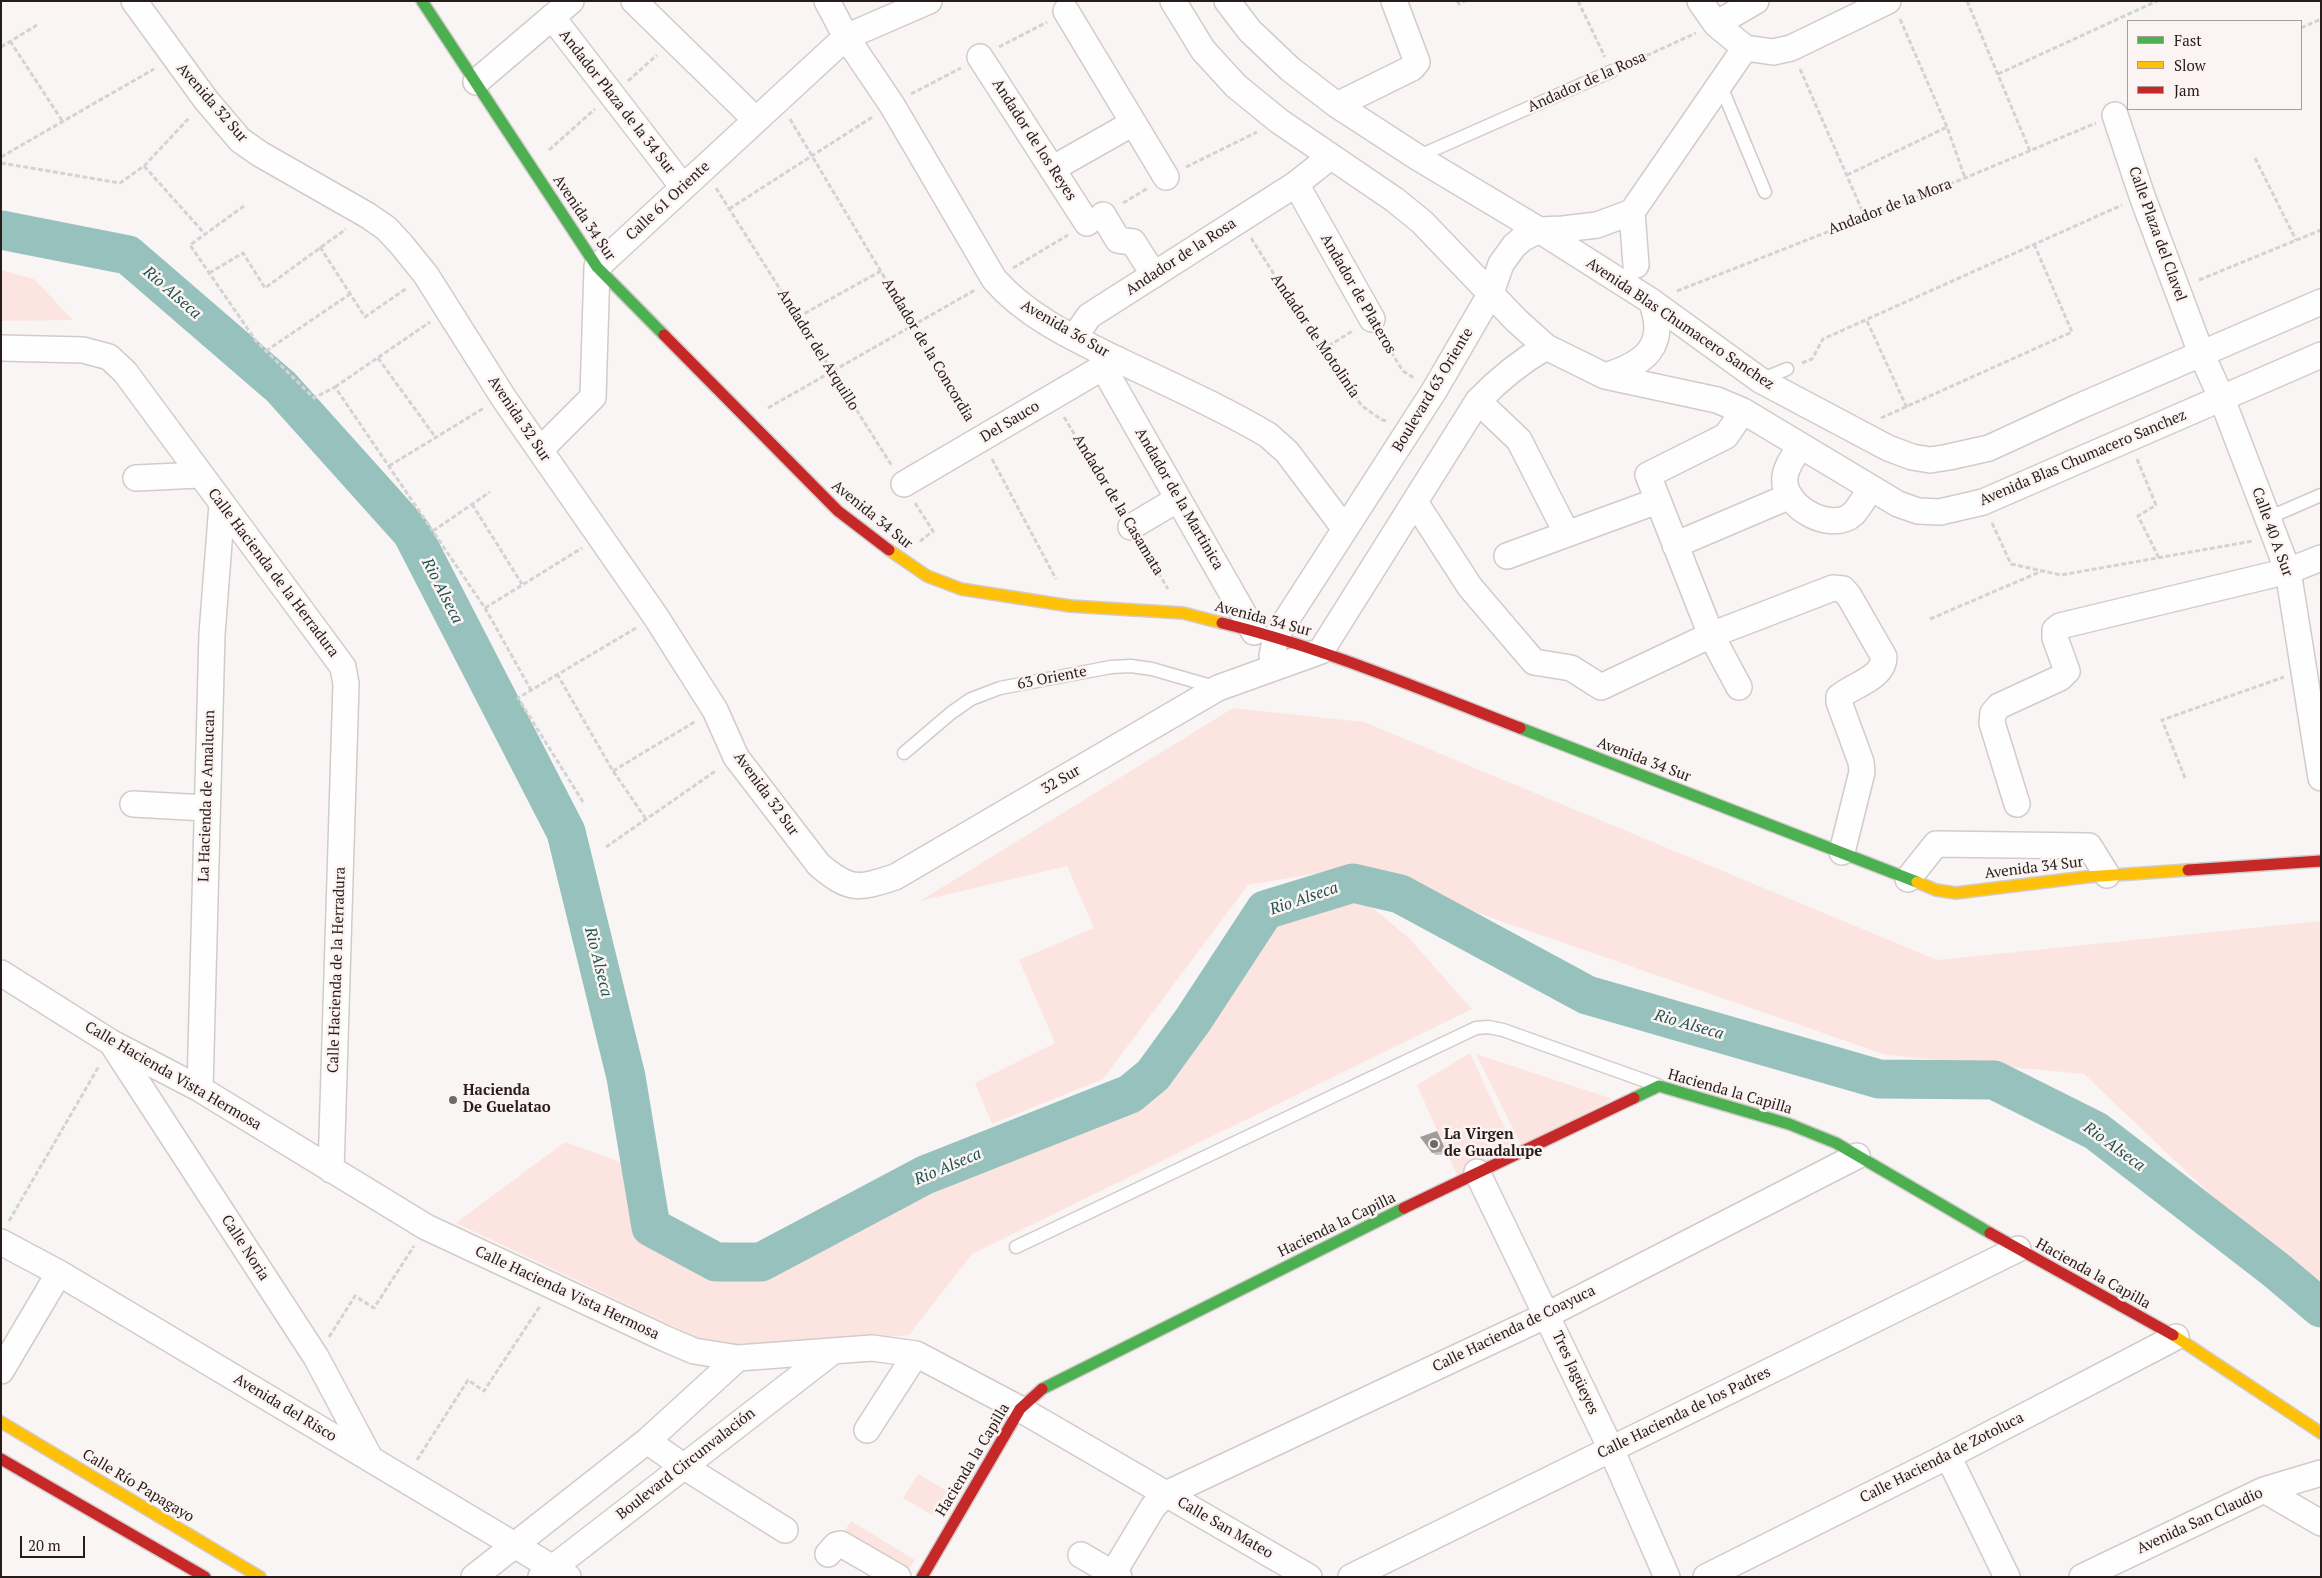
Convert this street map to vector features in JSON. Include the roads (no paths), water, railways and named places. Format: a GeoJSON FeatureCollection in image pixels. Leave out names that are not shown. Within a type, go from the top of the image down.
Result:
{"type":"FeatureCollection","features":[{"type":"Feature","properties":{"kind":"street","name":"Avenida 32 Sur"},"geometry":{"type":"LineString","coordinates":[[134,1],[173,57],[240,140],[260,154],[367,215],[386,228],[426,276],[449,309],[503,396],[656,617],[715,710],[736,757],[819,866],[836,879],[853,887]]}},
{"type":"Feature","properties":{"kind":"street","name":"Avenida 34 Sur"},"geometry":{"type":"LineString","coordinates":[[422,1],[597,267],[838,511],[898,557],[927,576],[961,589],[1070,606],[1183,613],[1265,634],[1321,651],[1936,890],[1956,893],[2107,875],[2321,861]]}},
{"type":"Feature","properties":{"kind":"street"},"geometry":{"type":"LineString","coordinates":[[476,82],[571,1]]}},
{"type":"Feature","properties":{"kind":"street"},"geometry":{"type":"LineString","coordinates":[[634,1],[756,120]]}},
{"type":"Feature","properties":{"kind":"street","name":"Avenida 36 Sur"},"geometry":{"type":"LineString","coordinates":[[827,1],[846,37],[892,105],[994,279],[1008,295],[1026,309],[1074,338],[1110,363],[1268,435],[1287,452],[1345,529]]}},
{"type":"Feature","properties":{"kind":"street","name":"Calle 61 Oriente"},"geometry":{"type":"LineString","coordinates":[[597,267],[846,37],[929,1]]}},
{"type":"Feature","properties":{"kind":"street","name":"Avenida Blas Chumacero Sanchez"},"geometry":{"type":"LineString","coordinates":[[1172,1],[1203,50],[1236,86],[1278,121],[1396,200],[1422,222],[1516,320],[1546,346],[1605,376],[1717,400],[1743,411],[1898,504],[1918,511],[1940,512],[1983,502],[2321,355]]}},
{"type":"Feature","properties":{"kind":"street","name":"Avenida Blas Chumacero Sanchez"},"geometry":{"type":"LineString","coordinates":[[1227,1],[1250,31],[1283,62],[1337,105],[1417,157],[1539,230],[1650,301],[1760,380],[1888,448],[1912,457],[1930,460],[1949,458],[1989,448],[2200,353],[2321,302]]}},
{"type":"Feature","properties":{"kind":"street"},"geometry":{"type":"LineString","coordinates":[[1337,105],[1412,68],[1417,62],[1394,1]]}},
{"type":"Feature","properties":{"kind":"street"},"geometry":{"type":"LineString","coordinates":[[1700,1],[1716,24],[1745,48],[1772,52],[1791,48],[1892,6]]}},
{"type":"Feature","properties":{"kind":"street"},"geometry":{"type":"LineString","coordinates":[[1716,24],[1756,1]]}},
{"type":"Feature","properties":{"kind":"street"},"geometry":{"type":"LineString","coordinates":[[1066,12],[1166,178]]}},
{"type":"Feature","properties":{"kind":"street","name":"Andador Plaza de la 34 Sur"},"geometry":{"type":"LineString","coordinates":[[552,17],[606,100],[683,187]]}},
{"type":"Feature","properties":{"kind":"street"},"geometry":{"type":"LineString","coordinates":[[1539,230],[1564,230],[1597,225],[1632,212],[1745,48]]}},
{"type":"Feature","properties":{"kind":"street","name":"Andador de los Reyes"},"geometry":{"type":"LineString","coordinates":[[980,57],[1052,169],[1095,219],[1118,240],[1133,242],[1154,275]]}},
{"type":"Feature","properties":{"kind":"street","name":"Calle Plaza del Clavel"},"geometry":{"type":"LineString","coordinates":[[2116,115],[2142,196],[2200,353]]}},
{"type":"Feature","properties":{"kind":"street"},"geometry":{"type":"LineString","coordinates":[[1052,169],[1133,123]]}},
{"type":"Feature","properties":{"kind":"street","name":"Andador de la Rosa"},"geometry":{"type":"LineString","coordinates":[[1074,338],[1089,316],[1296,184],[1330,157]]}},
{"type":"Feature","properties":{"kind":"street","name":"Andador de Plateros"},"geometry":{"type":"LineString","coordinates":[[1296,184],[1372,320]]}},
{"type":"Feature","properties":{"kind":"street"},"geometry":{"type":"LineString","coordinates":[[1632,212],[1636,265]]}},
{"type":"Feature","properties":{"kind":"street","name":"Boulevard 63 Oriente"},"geometry":{"type":"LineString","coordinates":[[1265,634],[1345,529],[1413,426],[1491,292],[1496,275],[1506,255],[1522,239],[1539,230]]}},
{"type":"Feature","properties":{"kind":"street"},"geometry":{"type":"LineString","coordinates":[[540,450],[593,397],[597,267]]}},
{"type":"Feature","properties":{"kind":"street"},"geometry":{"type":"LineString","coordinates":[[1605,376],[1640,362],[1651,350],[1656,338],[1658,325],[1650,301]]}},
{"type":"Feature","properties":{"kind":"street"},"geometry":{"type":"LineString","coordinates":[[1321,651],[1478,401],[1496,381],[1520,362],[1546,346]]}},
{"type":"Feature","properties":{"kind":"street","name":"Calle Hacienda de la Herradura"},"geometry":{"type":"LineString","coordinates":[[1,348],[83,350],[109,357],[125,372],[343,668],[346,684],[331,1170]]}},
{"type":"Feature","properties":{"kind":"street","name":"Calle 40 A Sur"},"geometry":{"type":"LineString","coordinates":[[2200,353],[2222,399],[2288,571],[2320,763]]}},
{"type":"Feature","properties":{"kind":"street","name":"Del Sauco"},"geometry":{"type":"LineString","coordinates":[[904,484],[1110,363]]}},
{"type":"Feature","properties":{"kind":"street","name":"Andador de la Martinica"},"geometry":{"type":"LineString","coordinates":[[1110,363],[1178,499],[1265,634]]}},
{"type":"Feature","properties":{"kind":"street"},"geometry":{"type":"LineString","coordinates":[[1478,401],[1519,440],[1567,534]]}},
{"type":"Feature","properties":{"kind":"street"},"geometry":{"type":"LineString","coordinates":[[1739,687],[1711,635],[1648,475],[1726,436],[1743,411]]}},
{"type":"Feature","properties":{"kind":"street"},"geometry":{"type":"LineString","coordinates":[[1800,446],[1788,467],[1785,478],[1790,496],[1797,506],[1818,518],[1843,519],[1853,514],[1871,488]]}},
{"type":"Feature","properties":{"kind":"street"},"geometry":{"type":"LineString","coordinates":[[136,478],[199,475]]}},
{"type":"Feature","properties":{"kind":"street"},"geometry":{"type":"LineString","coordinates":[[1675,545],[1790,496]]}},
{"type":"Feature","properties":{"kind":"street"},"geometry":{"type":"LineString","coordinates":[[1131,527],[1178,499]]}},
{"type":"Feature","properties":{"kind":"street"},"geometry":{"type":"LineString","coordinates":[[1507,556],[1657,501]]}},
{"type":"Feature","properties":{"kind":"street"},"geometry":{"type":"LineString","coordinates":[[1415,502],[1470,587],[1534,662],[1571,668],[1601,687],[1711,635],[1833,588],[1842,589],[1849,596],[1884,657],[1884,664],[1879,671],[1839,697],[1839,702],[1861,762],[1862,772],[1842,852]]}},
{"type":"Feature","properties":{"kind":"street","name":"La Hacienda de Amalucan"},"geometry":{"type":"LineString","coordinates":[[200,1088],[212,634],[222,504]]}},
{"type":"Feature","properties":{"kind":"street"},"geometry":{"type":"LineString","coordinates":[[2017,804],[1992,723],[1993,713],[1999,706],[2060,678],[2067,671],[2055,638],[2055,630],[2060,626],[2288,571],[2321,558]]}},
{"type":"Feature","properties":{"kind":"street"},"geometry":{"type":"LineString","coordinates":[[1265,634],[1268,669]]}},
{"type":"Feature","properties":{"kind":"street","name":"32 Sur"},"geometry":{"type":"LineString","coordinates":[[853,887],[895,877],[1218,688],[1321,651]]}},
{"type":"Feature","properties":{"kind":"street"},"geometry":{"type":"LineString","coordinates":[[133,804],[206,808]]}},
{"type":"Feature","properties":{"kind":"street"},"geometry":{"type":"LineString","coordinates":[[1908,879],[1936,844],[2089,846],[2107,875]]}},
{"type":"Feature","properties":{"kind":"street","name":"Calle Hacienda Vista Hermosa"},"geometry":{"type":"LineString","coordinates":[[1,973],[112,1043],[200,1088],[426,1227],[694,1351],[738,1358],[872,1348],[916,1354],[1020,1409],[1166,1494]]}},
{"type":"Feature","properties":{"kind":"street","name":"Calle Noria"},"geometry":{"type":"LineString","coordinates":[[112,1043],[316,1357],[370,1458]]}},
{"type":"Feature","properties":{"kind":"street","name":"Hacienda la Capilla"},"geometry":{"type":"LineString","coordinates":[[922,1577],[1020,1409],[1036,1393],[1051,1383],[1477,1172],[1659,1086],[1811,1132],[1836,1143],[2176,1338],[2321,1433]]}},
{"type":"Feature","properties":{"kind":"street","name":"Calle Hacienda de Coayuca"},"geometry":{"type":"LineString","coordinates":[[1166,1494],[1547,1315],[1857,1156]]}},
{"type":"Feature","properties":{"kind":"street","name":"Tres Jagüeyes"},"geometry":{"type":"LineString","coordinates":[[1477,1172],[1611,1449],[1667,1577]]}},
{"type":"Feature","properties":{"kind":"street","name":"Avenida del Risco"},"geometry":{"type":"LineString","coordinates":[[4,1234],[59,1273],[514,1545],[554,1574]]}},
{"type":"Feature","properties":{"kind":"street","name":"Calle Hacienda de los Padres"},"geometry":{"type":"LineString","coordinates":[[1351,1577],[2018,1249]]}},
{"type":"Feature","properties":{"kind":"street"},"geometry":{"type":"LineString","coordinates":[[1,1371],[59,1273]]}},
{"type":"Feature","properties":{"kind":"street","name":"Calle Hacienda de Zotoluca"},"geometry":{"type":"LineString","coordinates":[[1706,1577],[1948,1456],[2176,1338]]}},
{"type":"Feature","properties":{"kind":"street","name":"Boulevard Circunvalación"},"geometry":{"type":"LineString","coordinates":[[554,1574],[683,1466],[832,1352]]}},
{"type":"Feature","properties":{"kind":"street"},"geometry":{"type":"LineString","coordinates":[[867,1430],[916,1354]]}},
{"type":"Feature","properties":{"kind":"street"},"geometry":{"type":"LineString","coordinates":[[474,1577],[647,1441],[738,1358]]}},
{"type":"Feature","properties":{"kind":"street","name":"Calle Río Papagayo"},"geometry":{"type":"LineString","coordinates":[[1,1422],[260,1577]]}},
{"type":"Feature","properties":{"kind":"street"},"geometry":{"type":"LineString","coordinates":[[647,1441],[785,1530]]}},
{"type":"Feature","properties":{"kind":"street"},"geometry":{"type":"LineString","coordinates":[[1948,1456],[2007,1577]]}},
{"type":"Feature","properties":{"kind":"street"},"geometry":{"type":"LineString","coordinates":[[1,1459],[205,1577]]}},
{"type":"Feature","properties":{"kind":"street","name":"Avenida San Claudio"},"geometry":{"type":"LineString","coordinates":[[2099,1574],[2264,1490],[2321,1473]]}},
{"type":"Feature","properties":{"kind":"street"},"geometry":{"type":"LineString","coordinates":[[2264,1490],[2321,1523]]}},
{"type":"Feature","properties":{"kind":"street"},"geometry":{"type":"LineString","coordinates":[[1081,1554],[1115,1576],[1153,1507],[1166,1494]]}},
{"type":"Feature","properties":{"kind":"street","name":"Calle San Mateo"},"geometry":{"type":"LineString","coordinates":[[1166,1494],[1309,1577]]}},
{"type":"Feature","properties":{"kind":"street"},"geometry":{"type":"LineString","coordinates":[[833,1549],[898,1577]]}},
{"type":"Feature","properties":{"kind":"lane","name":"Andador de la Rosa"},"geometry":{"type":"LineString","coordinates":[[1417,157],[1612,71]]}},
{"type":"Feature","properties":{"kind":"lane"},"geometry":{"type":"LineString","coordinates":[[1720,84],[1764,192]]}},
{"type":"Feature","properties":{"kind":"lane"},"geometry":{"type":"LineString","coordinates":[[1760,380],[1787,369]]}},
{"type":"Feature","properties":{"kind":"lane"},"geometry":{"type":"LineString","coordinates":[[2271,527],[2321,495]]}},
{"type":"Feature","properties":{"kind":"lane","name":"63 Oriente"},"geometry":{"type":"LineString","coordinates":[[904,753],[972,699],[1000,688],[1111,667],[1131,666],[1152,669],[1218,688]]}},
{"type":"Feature","properties":{"kind":"lane"},"geometry":{"type":"LineString","coordinates":[[1016,1247],[1476,1028],[1488,1027],[1503,1030],[1659,1086]]}},
{"type":"Feature","properties":{"kind":"waterway","name":"Rio Alseca"},"geometry":{"type":"LineString","coordinates":[[1,230],[128,255],[281,387],[412,533],[566,832],[626,1077],[651,1227],[716,1262],[761,1262],[925,1175],[1130,1094],[1153,1075],[1193,1020],[1265,910],[1353,883],[1400,894],[1587,995],[1879,1079],[1994,1080],[2096,1131],[2276,1270],[2321,1308]]}},
{"type":"Feature","properties":{"kind":"place","name":"Hacienda De Guelatao"},"geometry":{"type":"Point","coordinates":[453,1100]}},
{"type":"Feature","properties":{"kind":"place","name":"La Virgen de Guadalupe"},"geometry":{"type":"Point","coordinates":[1434,1144]}}]}
